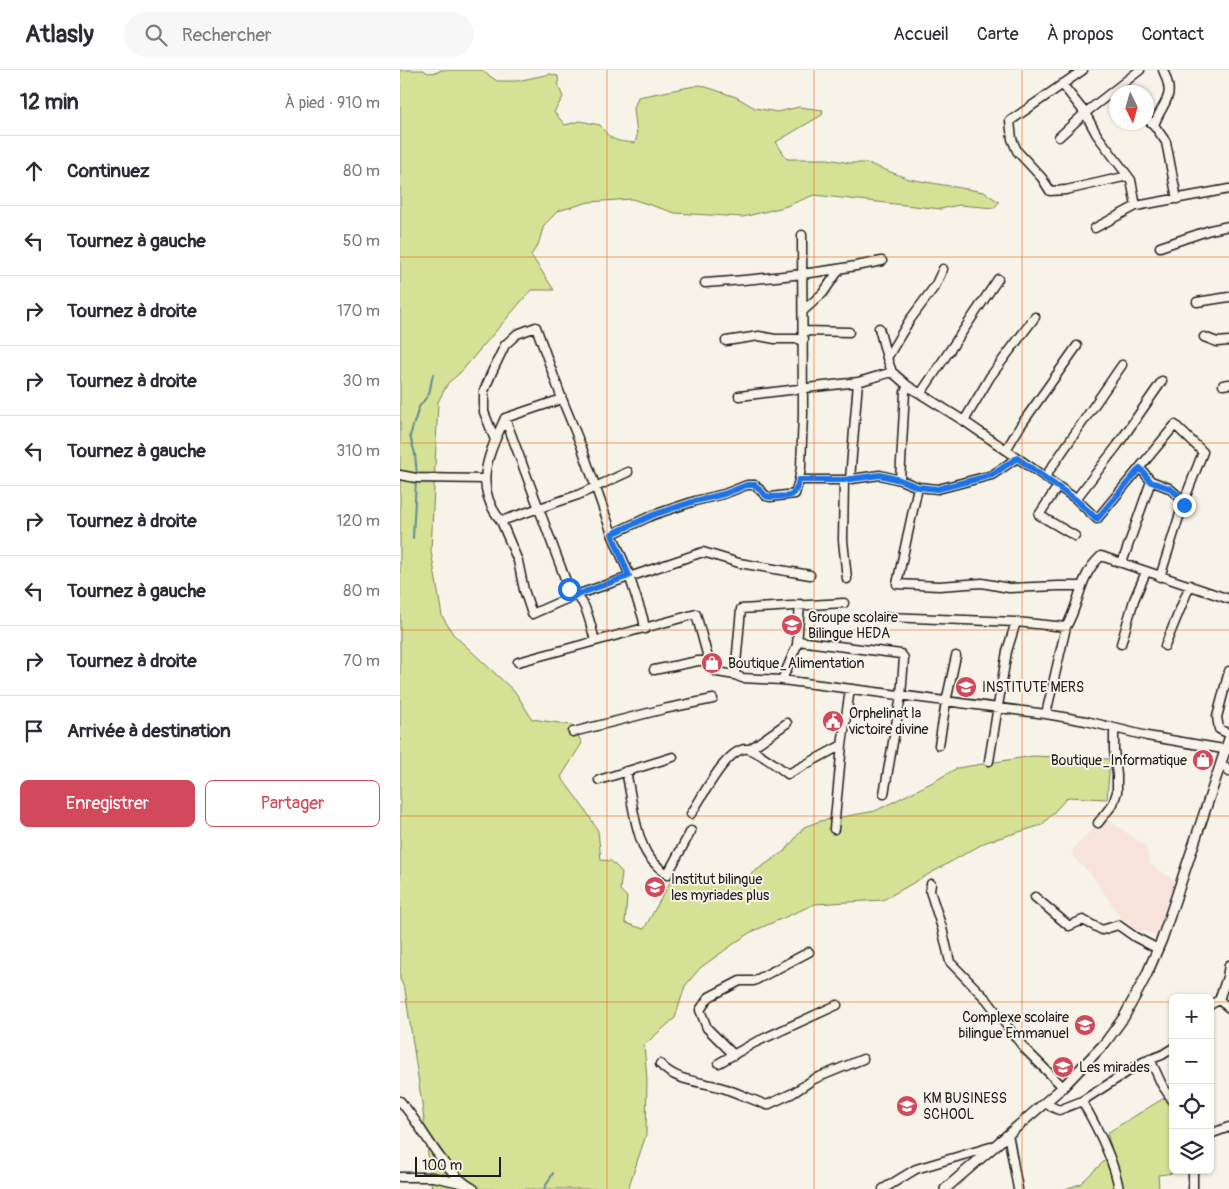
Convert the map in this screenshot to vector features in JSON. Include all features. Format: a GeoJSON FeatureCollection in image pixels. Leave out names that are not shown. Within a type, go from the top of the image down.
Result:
{"type":"FeatureCollection","features":[{"type":"Feature","properties":{"kind":"main road"},"geometry":{"type":"LineString","coordinates":[[950,1189],[994,1146],[1063,1087],[1105,1043],[1124,1017],[1158,949],[1227,750],[1229,739]]}},
{"type":"Feature","properties":{"kind":"main road"},"geometry":{"type":"LineString","coordinates":[[945,1189],[1050,1106],[1087,1071],[1113,1042],[1131,1016],[1152,977],[1166,944],[1228,766]]}},
{"type":"Feature","properties":{"kind":"street"},"geometry":{"type":"LineString","coordinates":[[1126,85],[1140,70]]}},
{"type":"Feature","properties":{"kind":"street"},"geometry":{"type":"LineString","coordinates":[[1163,70],[1168,81],[1169,94],[1154,125],[1166,142],[1177,199]]}},
{"type":"Feature","properties":{"kind":"street"},"geometry":{"type":"LineString","coordinates":[[1077,72],[1010,121],[1012,139],[1017,151],[1042,178],[1050,191],[1066,190],[1128,176]]}},
{"type":"Feature","properties":{"kind":"street"},"geometry":{"type":"LineString","coordinates":[[1062,84],[1085,113],[1097,135],[1132,180],[1136,206]]}},
{"type":"Feature","properties":{"kind":"street"},"geometry":{"type":"LineString","coordinates":[[1058,137],[1085,113],[1109,97]]}},
{"type":"Feature","properties":{"kind":"street"},"geometry":{"type":"LineString","coordinates":[[1095,228],[1136,206],[1229,189]]}},
{"type":"Feature","properties":{"kind":"street"},"geometry":{"type":"LineString","coordinates":[[1160,247],[1210,230],[1229,226]]}},
{"type":"Feature","properties":{"kind":"street"},"geometry":{"type":"LineString","coordinates":[[612,534],[653,515],[695,501],[724,494],[747,485],[755,485],[766,496],[792,495],[796,492],[802,448],[804,310],[802,235]]}},
{"type":"Feature","properties":{"kind":"street"},"geometry":{"type":"LineString","coordinates":[[705,283],[839,270],[882,261]]}},
{"type":"Feature","properties":{"kind":"street"},"geometry":{"type":"LineString","coordinates":[[886,358],[935,286],[943,269]]}},
{"type":"Feature","properties":{"kind":"street"},"geometry":{"type":"LineString","coordinates":[[804,310],[823,293],[839,270]]}},
{"type":"Feature","properties":{"kind":"street"},"geometry":{"type":"LineString","coordinates":[[920,393],[998,278]]}},
{"type":"Feature","properties":{"kind":"street"},"geometry":{"type":"LineString","coordinates":[[1197,302],[1229,297]]}},
{"type":"Feature","properties":{"kind":"street"},"geometry":{"type":"LineString","coordinates":[[964,421],[990,377],[1035,317]]}},
{"type":"Feature","properties":{"kind":"street"},"geometry":{"type":"LineString","coordinates":[[495,440],[484,412],[484,391],[505,346],[517,334],[536,327],[629,576],[643,618],[644,629]]}},
{"type":"Feature","properties":{"kind":"street"},"geometry":{"type":"LineString","coordinates":[[879,328],[886,358],[892,372],[908,386],[964,421],[1058,486],[1097,519],[1175,425],[1203,452],[1184,501],[1160,577]]}},
{"type":"Feature","properties":{"kind":"street"},"geometry":{"type":"LineString","coordinates":[[726,341],[759,336],[774,339],[849,332]]}},
{"type":"Feature","properties":{"kind":"street"},"geometry":{"type":"LineString","coordinates":[[1204,337],[1217,342],[1229,341]]}},
{"type":"Feature","properties":{"kind":"street"},"geometry":{"type":"LineString","coordinates":[[1006,450],[1021,425],[1077,346]]}},
{"type":"Feature","properties":{"kind":"street"},"geometry":{"type":"LineString","coordinates":[[1045,477],[1122,365]]}},
{"type":"Feature","properties":{"kind":"street"},"geometry":{"type":"LineString","coordinates":[[739,396],[858,382],[892,372]]}},
{"type":"Feature","properties":{"kind":"street"},"geometry":{"type":"LineString","coordinates":[[1076,500],[1117,446],[1162,381]]}},
{"type":"Feature","properties":{"kind":"street"},"geometry":{"type":"LineString","coordinates":[[847,579],[843,540],[847,479],[858,382]]}},
{"type":"Feature","properties":{"kind":"street"},"geometry":{"type":"LineString","coordinates":[[900,480],[908,386]]}},
{"type":"Feature","properties":{"kind":"street"},"geometry":{"type":"LineString","coordinates":[[562,399],[505,418],[488,455],[484,487],[518,561],[524,590],[532,614],[573,596],[703,552],[740,563],[810,575]]}},
{"type":"Feature","properties":{"kind":"street"},"geometry":{"type":"LineString","coordinates":[[505,418],[554,551],[573,596],[580,600],[584,606],[595,640]]}},
{"type":"Feature","properties":{"kind":"street"},"geometry":{"type":"LineString","coordinates":[[799,480],[847,479],[880,475],[918,487],[938,489],[992,475],[1017,458]]}},
{"type":"Feature","properties":{"kind":"street"},"geometry":{"type":"LineString","coordinates":[[1140,468],[1151,482],[1169,488],[1184,501]]}},
{"type":"Feature","properties":{"kind":"street"},"geometry":{"type":"LineString","coordinates":[[501,521],[539,509],[628,472]]}},
{"type":"Feature","properties":{"kind":"street"},"geometry":{"type":"LineString","coordinates":[[400,475],[416,478],[485,479]]}},
{"type":"Feature","properties":{"kind":"street"},"geometry":{"type":"LineString","coordinates":[[1122,564],[1151,482]]}},
{"type":"Feature","properties":{"kind":"street"},"geometry":{"type":"LineString","coordinates":[[1058,486],[1039,516],[1075,536]]}},
{"type":"Feature","properties":{"kind":"street"},"geometry":{"type":"LineString","coordinates":[[918,487],[897,584],[940,586],[982,584],[1010,588],[1081,586]]}},
{"type":"Feature","properties":{"kind":"street"},"geometry":{"type":"LineString","coordinates":[[1046,714],[1066,627],[1075,610],[1081,586],[1088,569],[1100,556],[1229,599]]}},
{"type":"Feature","properties":{"kind":"street"},"geometry":{"type":"LineString","coordinates":[[1121,644],[1134,600],[1146,572]]}},
{"type":"Feature","properties":{"kind":"street"},"geometry":{"type":"LineString","coordinates":[[1166,646],[1190,585]]}},
{"type":"Feature","properties":{"kind":"street"},"geometry":{"type":"LineString","coordinates":[[736,675],[741,609],[800,604],[844,603]]}},
{"type":"Feature","properties":{"kind":"street"},"geometry":{"type":"LineString","coordinates":[[782,680],[798,641],[800,604]]}},
{"type":"Feature","properties":{"kind":"street"},"geometry":{"type":"LineString","coordinates":[[518,662],[696,614],[710,665]]}},
{"type":"Feature","properties":{"kind":"street"},"geometry":{"type":"LineString","coordinates":[[887,617],[1016,622],[1066,627]]}},
{"type":"Feature","properties":{"kind":"street"},"geometry":{"type":"LineString","coordinates":[[989,761],[1007,647],[1016,622]]}},
{"type":"Feature","properties":{"kind":"street"},"geometry":{"type":"LineString","coordinates":[[798,641],[902,654],[904,658],[901,696],[884,794]]}},
{"type":"Feature","properties":{"kind":"street"},"geometry":{"type":"LineString","coordinates":[[939,745],[956,656]]}},
{"type":"Feature","properties":{"kind":"street"},"geometry":{"type":"LineString","coordinates":[[654,670],[703,661],[717,672],[736,675],[742,678],[782,680],[1046,714],[1182,743],[1227,750]]}},
{"type":"Feature","properties":{"kind":"street"},"geometry":{"type":"LineString","coordinates":[[1229,671],[1216,717],[1220,729],[1229,734]]}},
{"type":"Feature","properties":{"kind":"street"},"geometry":{"type":"LineString","coordinates":[[834,829],[842,745],[850,689]]}},
{"type":"Feature","properties":{"kind":"street"},"geometry":{"type":"LineString","coordinates":[[573,732],[664,709],[713,699]]}},
{"type":"Feature","properties":{"kind":"street"},"geometry":{"type":"LineString","coordinates":[[750,750],[787,723]]}},
{"type":"Feature","properties":{"kind":"street"},"geometry":{"type":"LineString","coordinates":[[1098,823],[1113,804],[1117,792],[1114,728]]}},
{"type":"Feature","properties":{"kind":"street"},"geometry":{"type":"LineString","coordinates":[[691,814],[727,759],[741,750],[750,750],[788,774],[842,745]]}},
{"type":"Feature","properties":{"kind":"street"},"geometry":{"type":"LineString","coordinates":[[599,780],[674,758]]}},
{"type":"Feature","properties":{"kind":"street"},"geometry":{"type":"LineString","coordinates":[[626,771],[638,832],[652,862],[667,875],[691,831]]}},
{"type":"Feature","properties":{"kind":"street"},"geometry":{"type":"LineString","coordinates":[[931,884],[930,892],[942,928],[950,962],[987,1000],[1024,1048],[1063,1087]]}},
{"type":"Feature","properties":{"kind":"street"},"geometry":{"type":"LineString","coordinates":[[1035,897],[1070,926],[1083,920],[1102,930],[1118,925],[1135,937],[1158,949]]}},
{"type":"Feature","properties":{"kind":"street"},"geometry":{"type":"LineString","coordinates":[[734,1055],[706,1028],[700,1010],[709,997],[740,981],[754,982],[809,952]]}},
{"type":"Feature","properties":{"kind":"street"},"geometry":{"type":"LineString","coordinates":[[1214,1003],[1219,1000],[1229,965]]}},
{"type":"Feature","properties":{"kind":"street"},"geometry":{"type":"LineString","coordinates":[[1219,1000],[1229,1008]]}},
{"type":"Feature","properties":{"kind":"street"},"geometry":{"type":"LineString","coordinates":[[719,1063],[754,1043],[837,1005]]}},
{"type":"Feature","properties":{"kind":"street"},"geometry":{"type":"LineString","coordinates":[[1050,1106],[1059,1110],[1082,1101],[1150,1059],[1162,1056],[1169,1051]]}},
{"type":"Feature","properties":{"kind":"street"},"geometry":{"type":"LineString","coordinates":[[660,1064],[664,1069],[679,1078],[725,1088],[767,1105],[793,1093],[814,1080],[863,1059]]}},
{"type":"Feature","properties":{"kind":"street"},"geometry":{"type":"LineString","coordinates":[[1150,1059],[1169,1095]]}},
{"type":"Feature","properties":{"kind":"street"},"geometry":{"type":"LineString","coordinates":[[400,1101],[443,1161],[465,1184]]}},
{"type":"Feature","properties":{"kind":"street"},"geometry":{"type":"LineString","coordinates":[[1082,1101],[1094,1121],[1117,1174],[1119,1189]]}},
{"type":"Feature","properties":{"kind":"street"},"geometry":{"type":"LineString","coordinates":[[1214,1133],[1229,1127]]}},
{"type":"Feature","properties":{"kind":"street"},"geometry":{"type":"LineString","coordinates":[[1009,1139],[1018,1189]]}},
{"type":"Feature","properties":{"kind":"street"},"geometry":{"type":"LineString","coordinates":[[883,1189],[916,1169],[994,1146]]}},
{"type":"Feature","properties":{"kind":"street"},"geometry":{"type":"LineString","coordinates":[[1192,1174],[1193,1189]]}},
{"type":"Feature","properties":{"kind":"street"},"geometry":{"type":"LineString","coordinates":[[400,1177],[433,1177],[465,1184],[474,1189]]}},
{"type":"Feature","properties":{"kind":"shaded area"},"geometry":{"type":"Polygon","coordinates":[[[1104,817],[1146,846],[1150,864],[1175,881],[1156,935],[1135,929],[1122,919],[1090,873],[1073,857],[1072,850],[1104,817]]]}},
{"type":"Feature","properties":{"kind":"green space"},"geometry":{"type":"Polygon","coordinates":[[[400,70],[423,70],[428,73],[439,72],[440,70],[481,70],[497,81],[517,81],[550,74],[558,76],[559,87],[563,97],[554,112],[565,125],[580,121],[600,125],[611,137],[623,142],[635,143],[637,136],[634,108],[638,97],[700,85],[736,97],[755,108],[777,112],[799,107],[823,110],[822,115],[776,142],[787,159],[828,159],[850,163],[867,163],[909,179],[984,192],[999,202],[994,208],[959,205],[941,209],[814,195],[784,207],[743,217],[675,213],[632,199],[589,202],[558,211],[544,225],[538,245],[531,255],[554,290],[531,290],[460,373],[448,383],[438,402],[431,551],[442,616],[453,634],[516,693],[532,719],[572,725],[582,743],[561,777],[598,831],[601,860],[611,861],[622,872],[620,890],[627,897],[625,923],[644,929],[674,875],[703,885],[748,876],[786,850],[804,827],[820,821],[875,811],[957,768],[1033,756],[1110,759],[1107,799],[1068,797],[1042,825],[986,842],[883,900],[815,904],[749,933],[700,968],[685,986],[675,1018],[644,1045],[647,1078],[646,1135],[628,1189],[432,1189],[422,1104],[405,990],[400,979],[400,70]]]}},
{"type":"Feature","properties":{"kind":"green space"},"geometry":{"type":"Polygon","coordinates":[[[1169,1095],[1169,1174],[1158,1175],[1159,1189],[1065,1189],[1080,1184],[1113,1153],[1107,1133],[1169,1095]]]}},
{"type":"Feature","properties":{"kind":"waterway"},"geometry":{"type":"LineString","coordinates":[[417,475],[415,454],[410,436],[419,407],[429,394],[433,374]]}},
{"type":"Feature","properties":{"kind":"waterway"},"geometry":{"type":"LineString","coordinates":[[413,538],[416,480]]}},
{"type":"Feature","properties":{"kind":"waterway"},"geometry":{"type":"LineString","coordinates":[[544,1189],[553,1173]]}},
{"type":"Feature","properties":{"kind":"place","name":"Groupe scolaire Bilingue HEDA"},"geometry":{"type":"Point","coordinates":[792,625]}},
{"type":"Feature","properties":{"kind":"place","name":"Boutique_Alimentation"},"geometry":{"type":"Point","coordinates":[712,663]}},
{"type":"Feature","properties":{"kind":"place","name":"INSTITUTE MERS"},"geometry":{"type":"Point","coordinates":[966,687]}},
{"type":"Feature","properties":{"kind":"place","name":"Orphelinat la victoire divine"},"geometry":{"type":"Point","coordinates":[833,721]}},
{"type":"Feature","properties":{"kind":"place","name":"Boutique_Informatique"},"geometry":{"type":"Point","coordinates":[1203,760]}},
{"type":"Feature","properties":{"kind":"place","name":"Institut bilingue les myriades plus"},"geometry":{"type":"Point","coordinates":[655,887]}},
{"type":"Feature","properties":{"kind":"place","name":"Complexe scolaire bilingue Emmanuel"},"geometry":{"type":"Point","coordinates":[1085,1025]}},
{"type":"Feature","properties":{"kind":"place","name":"Les mirades"},"geometry":{"type":"Point","coordinates":[1063,1067]}},
{"type":"Feature","properties":{"kind":"place","name":"KM BUSINESS SCHOOL"},"geometry":{"type":"Point","coordinates":[907,1106]}},
{"type":"Feature","properties":{"kind":"route"},"geometry":{"type":"LineString","coordinates":[[569,589],[573,596],[629,576],[612,534],[653,515],[695,501],[724,494],[747,485],[755,485],[766,496],[770,497],[795,494],[799,480],[844,480],[880,475],[918,487],[938,489],[992,475],[1017,458],[1076,500],[1097,519],[1140,468],[1151,482],[1169,488],[1182,498],[1184,505]]}}]}
